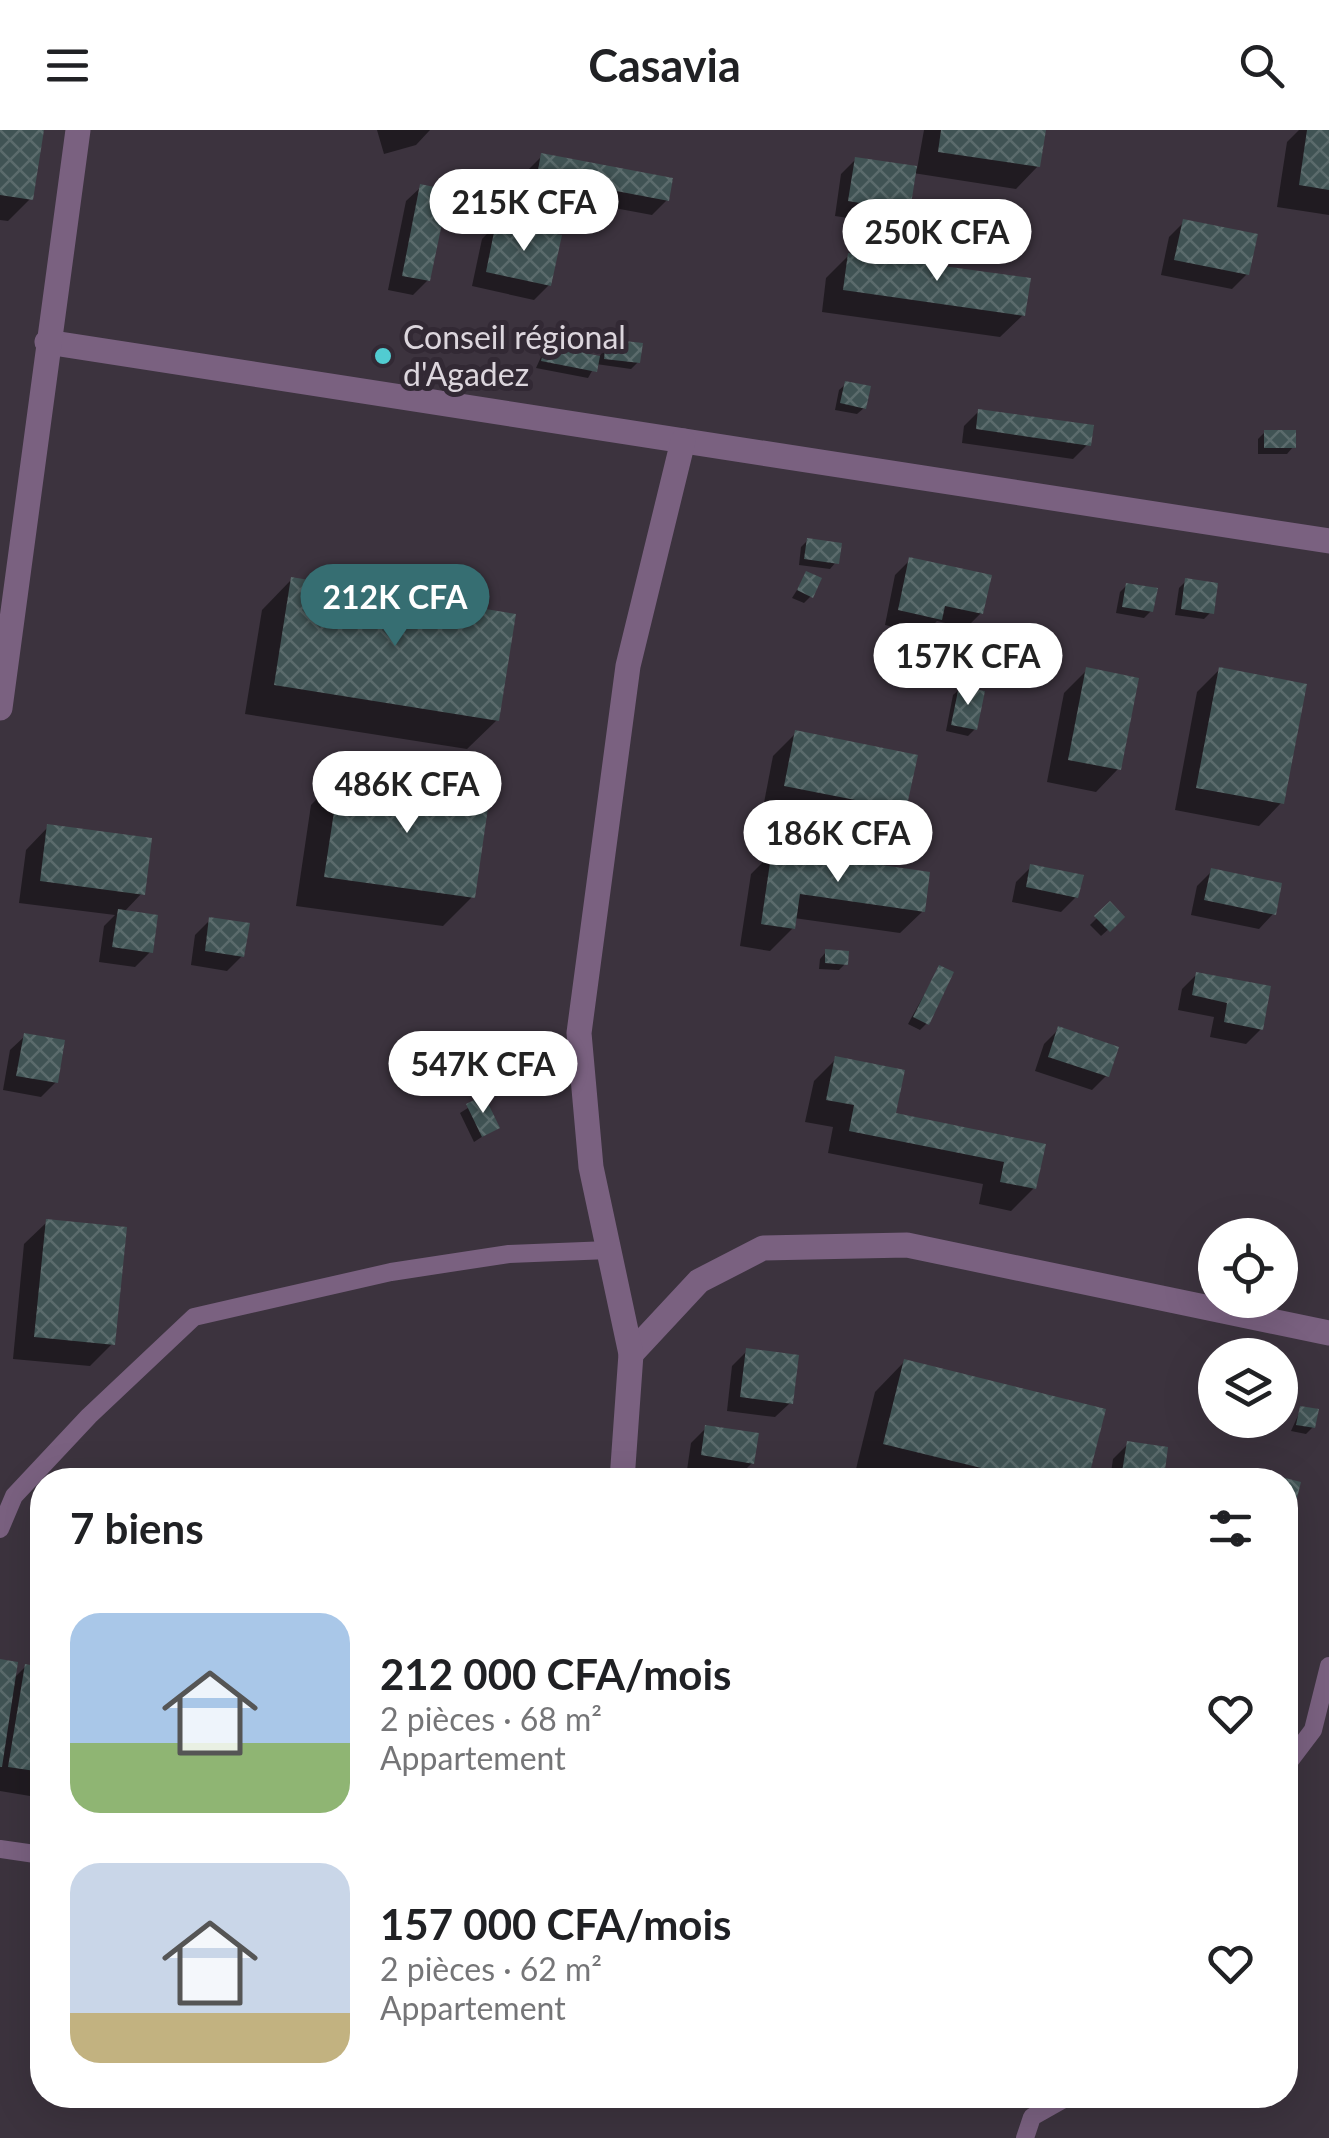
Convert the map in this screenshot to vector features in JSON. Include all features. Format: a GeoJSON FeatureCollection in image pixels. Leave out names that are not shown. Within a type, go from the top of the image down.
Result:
{"type":"FeatureCollection","features":[{"type":"Feature","properties":{"kind":"street"},"geometry":{"type":"LineString","coordinates":[[0,708],[78,130]]}},
{"type":"Feature","properties":{"kind":"street"},"geometry":{"type":"LineString","coordinates":[[47,342],[1329,541]]}},
{"type":"Feature","properties":{"kind":"street"},"geometry":{"type":"LineString","coordinates":[[623,1468],[631,1354],[591,1166],[578,1033],[628,666],[683,440]]}},
{"type":"Feature","properties":{"kind":"street"},"geometry":{"type":"LineString","coordinates":[[631,1354],[699,1281],[763,1248],[907,1245],[1329,1333]]}},
{"type":"Feature","properties":{"kind":"lane"},"geometry":{"type":"LineString","coordinates":[[40,1468],[89,1416],[194,1318],[391,1272],[509,1254],[609,1250]]}},
{"type":"Feature","properties":{"kind":"lane"},"geometry":{"type":"LineString","coordinates":[[0,1529],[14,1496],[30,1479]]}},
{"type":"Feature","properties":{"kind":"lane"},"geometry":{"type":"LineString","coordinates":[[1298,1750],[1313,1730],[1329,1666]]}},
{"type":"Feature","properties":{"kind":"lane"},"geometry":{"type":"LineString","coordinates":[[0,1849],[30,1854]]}},
{"type":"Feature","properties":{"kind":"lane"},"geometry":{"type":"LineString","coordinates":[[1025,2138],[1032,2118],[1049,2108]]}},
{"type":"Feature","properties":{"kind":"building"},"geometry":{"type":"Polygon","coordinates":[[[0,130],[44,130],[33,200],[0,195],[0,130]]]}},
{"type":"Feature","properties":{"kind":"building"},"geometry":{"type":"Polygon","coordinates":[[[941,130],[1046,130],[1040,167],[938,152],[941,130]]]}},
{"type":"Feature","properties":{"kind":"building"},"geometry":{"type":"Polygon","coordinates":[[[1307,130],[1329,130],[1329,190],[1299,185],[1307,130]]]}},
{"type":"Feature","properties":{"kind":"building"},"geometry":{"type":"Polygon","coordinates":[[[541,153],[673,178],[669,201],[537,176],[541,153]]]}},
{"type":"Feature","properties":{"kind":"building"},"geometry":{"type":"Polygon","coordinates":[[[855,157],[917,166],[910,211],[848,201],[855,157]]]}},
{"type":"Feature","properties":{"kind":"building"},"geometry":{"type":"Polygon","coordinates":[[[420,184],[449,190],[430,281],[402,276],[420,184]]]}},
{"type":"Feature","properties":{"kind":"building"},"geometry":{"type":"Polygon","coordinates":[[[1183,219],[1258,234],[1249,275],[1174,260],[1183,219]]]}},
{"type":"Feature","properties":{"kind":"building"},"geometry":{"type":"Polygon","coordinates":[[[496,222],[562,235],[551,286],[486,272],[496,222]]]}},
{"type":"Feature","properties":{"kind":"building"},"geometry":{"type":"Polygon","coordinates":[[[848,253],[1031,278],[1025,316],[843,290],[848,253]]]}},
{"type":"Feature","properties":{"kind":"building"},"geometry":{"type":"Polygon","coordinates":[[[606,339],[643,343],[640,363],[604,359],[606,339]]]}},
{"type":"Feature","properties":{"kind":"building"},"geometry":{"type":"Polygon","coordinates":[[[545,345],[600,356],[597,372],[541,361],[545,345]]]}},
{"type":"Feature","properties":{"kind":"building"},"geometry":{"type":"Polygon","coordinates":[[[845,381],[871,386],[866,409],[840,403],[845,381]]]}},
{"type":"Feature","properties":{"kind":"building"},"geometry":{"type":"Polygon","coordinates":[[[978,409],[1094,425],[1091,446],[976,429],[978,409]]]}},
{"type":"Feature","properties":{"kind":"building"},"geometry":{"type":"Polygon","coordinates":[[[1264,430],[1296,430],[1296,448],[1264,448],[1264,430]]]}},
{"type":"Feature","properties":{"kind":"building"},"geometry":{"type":"Polygon","coordinates":[[[807,538],[842,543],[839,564],[804,559],[807,538]]]}},
{"type":"Feature","properties":{"kind":"building"},"geometry":{"type":"Polygon","coordinates":[[[909,557],[992,575],[983,614],[945,606],[942,620],[898,610],[909,557]]]}},
{"type":"Feature","properties":{"kind":"building"},"geometry":{"type":"Polygon","coordinates":[[[806,571],[822,578],[813,598],[797,590],[806,571]]]}},
{"type":"Feature","properties":{"kind":"building"},"geometry":{"type":"Polygon","coordinates":[[[291,577],[516,614],[499,721],[274,685],[291,577]]]}},
{"type":"Feature","properties":{"kind":"building"},"geometry":{"type":"Polygon","coordinates":[[[1185,578],[1218,583],[1214,614],[1181,609],[1185,578]]]}},
{"type":"Feature","properties":{"kind":"building"},"geometry":{"type":"Polygon","coordinates":[[[1126,583],[1158,588],[1153,612],[1122,607],[1126,583]]]}},
{"type":"Feature","properties":{"kind":"building"},"geometry":{"type":"Polygon","coordinates":[[[1086,667],[1139,678],[1121,770],[1068,760],[1086,667]]]}},
{"type":"Feature","properties":{"kind":"building"},"geometry":{"type":"Polygon","coordinates":[[[1219,667],[1307,684],[1284,804],[1196,788],[1219,667]]]}},
{"type":"Feature","properties":{"kind":"building"},"geometry":{"type":"Polygon","coordinates":[[[959,686],[985,691],[977,730],[951,725],[959,686]]]}},
{"type":"Feature","properties":{"kind":"building"},"geometry":{"type":"Polygon","coordinates":[[[795,730],[918,755],[906,810],[784,786],[795,730]]]}},
{"type":"Feature","properties":{"kind":"building"},"geometry":{"type":"Polygon","coordinates":[[[340,773],[490,794],[475,898],[324,877],[340,773]]]}},
{"type":"Feature","properties":{"kind":"building"},"geometry":{"type":"Polygon","coordinates":[[[47,824],[152,838],[145,895],[40,881],[47,824]]]}},
{"type":"Feature","properties":{"kind":"building"},"geometry":{"type":"Polygon","coordinates":[[[772,849],[930,872],[925,912],[800,894],[795,929],[761,924],[772,849]]]}},
{"type":"Feature","properties":{"kind":"building"},"geometry":{"type":"Polygon","coordinates":[[[1030,864],[1084,875],[1078,898],[1026,887],[1030,864]]]}},
{"type":"Feature","properties":{"kind":"building"},"geometry":{"type":"Polygon","coordinates":[[[1211,868],[1282,883],[1276,915],[1204,900],[1211,868]]]}},
{"type":"Feature","properties":{"kind":"building"},"geometry":{"type":"Polygon","coordinates":[[[1110,901],[1125,917],[1110,932],[1094,916],[1110,901]]]}},
{"type":"Feature","properties":{"kind":"building"},"geometry":{"type":"Polygon","coordinates":[[[118,909],[158,915],[153,953],[112,947],[118,909]]]}},
{"type":"Feature","properties":{"kind":"building"},"geometry":{"type":"Polygon","coordinates":[[[209,917],[250,923],[244,957],[205,951],[209,917]]]}},
{"type":"Feature","properties":{"kind":"building"},"geometry":{"type":"Polygon","coordinates":[[[825,949],[849,951],[848,965],[825,963],[825,949]]]}},
{"type":"Feature","properties":{"kind":"building"},"geometry":{"type":"Polygon","coordinates":[[[939,965],[954,972],[929,1025],[913,1017],[939,965]]]}},
{"type":"Feature","properties":{"kind":"building"},"geometry":{"type":"Polygon","coordinates":[[[1196,972],[1271,986],[1263,1030],[1224,1022],[1227,1003],[1192,995],[1196,972]]]}},
{"type":"Feature","properties":{"kind":"building"},"geometry":{"type":"Polygon","coordinates":[[[1058,1026],[1119,1047],[1109,1077],[1048,1057],[1058,1026]]]}},
{"type":"Feature","properties":{"kind":"building"},"geometry":{"type":"Polygon","coordinates":[[[24,1033],[65,1040],[58,1083],[16,1076],[24,1033]]]}},
{"type":"Feature","properties":{"kind":"building"},"geometry":{"type":"Polygon","coordinates":[[[835,1056],[905,1070],[896,1113],[1046,1144],[1036,1189],[1000,1182],[1004,1162],[849,1131],[854,1105],[826,1100],[835,1056]]]}},
{"type":"Feature","properties":{"kind":"building"},"geometry":{"type":"Polygon","coordinates":[[[484,1095],[500,1128],[482,1137],[466,1104],[484,1095]]]}},
{"type":"Feature","properties":{"kind":"building"},"geometry":{"type":"Polygon","coordinates":[[[46,1219],[127,1227],[115,1345],[34,1337],[46,1219]]]}},
{"type":"Feature","properties":{"kind":"building"},"geometry":{"type":"Polygon","coordinates":[[[746,1348],[799,1355],[793,1404],[740,1397],[746,1348]]]}},
{"type":"Feature","properties":{"kind":"building"},"geometry":{"type":"Polygon","coordinates":[[[904,1359],[1106,1409],[1091,1468],[981,1468],[883,1444],[904,1359]]]}},
{"type":"Feature","properties":{"kind":"building"},"geometry":{"type":"Polygon","coordinates":[[[1300,1406],[1319,1409],[1315,1428],[1298,1425],[1300,1406]]]}},
{"type":"Feature","properties":{"kind":"building"},"geometry":{"type":"Polygon","coordinates":[[[705,1425],[759,1433],[754,1464],[701,1455],[705,1425]]]}},
{"type":"Feature","properties":{"kind":"building"},"geometry":{"type":"Polygon","coordinates":[[[1127,1441],[1168,1447],[1165,1468],[1123,1468],[1127,1441]]]}},
{"type":"Feature","properties":{"kind":"building"},"geometry":{"type":"Polygon","coordinates":[[[0,1659],[18,1662],[2,1767],[0,1767],[0,1659]]]}},
{"type":"Feature","properties":{"kind":"building"},"geometry":{"type":"Polygon","coordinates":[[[25,1664],[30,1665],[30,1770],[8,1767],[25,1664]]]}},
{"type":"Feature","properties":{"kind":"place","name":"Conseil régional d'Agadez"},"geometry":{"type":"Point","coordinates":[383,356]}}]}
